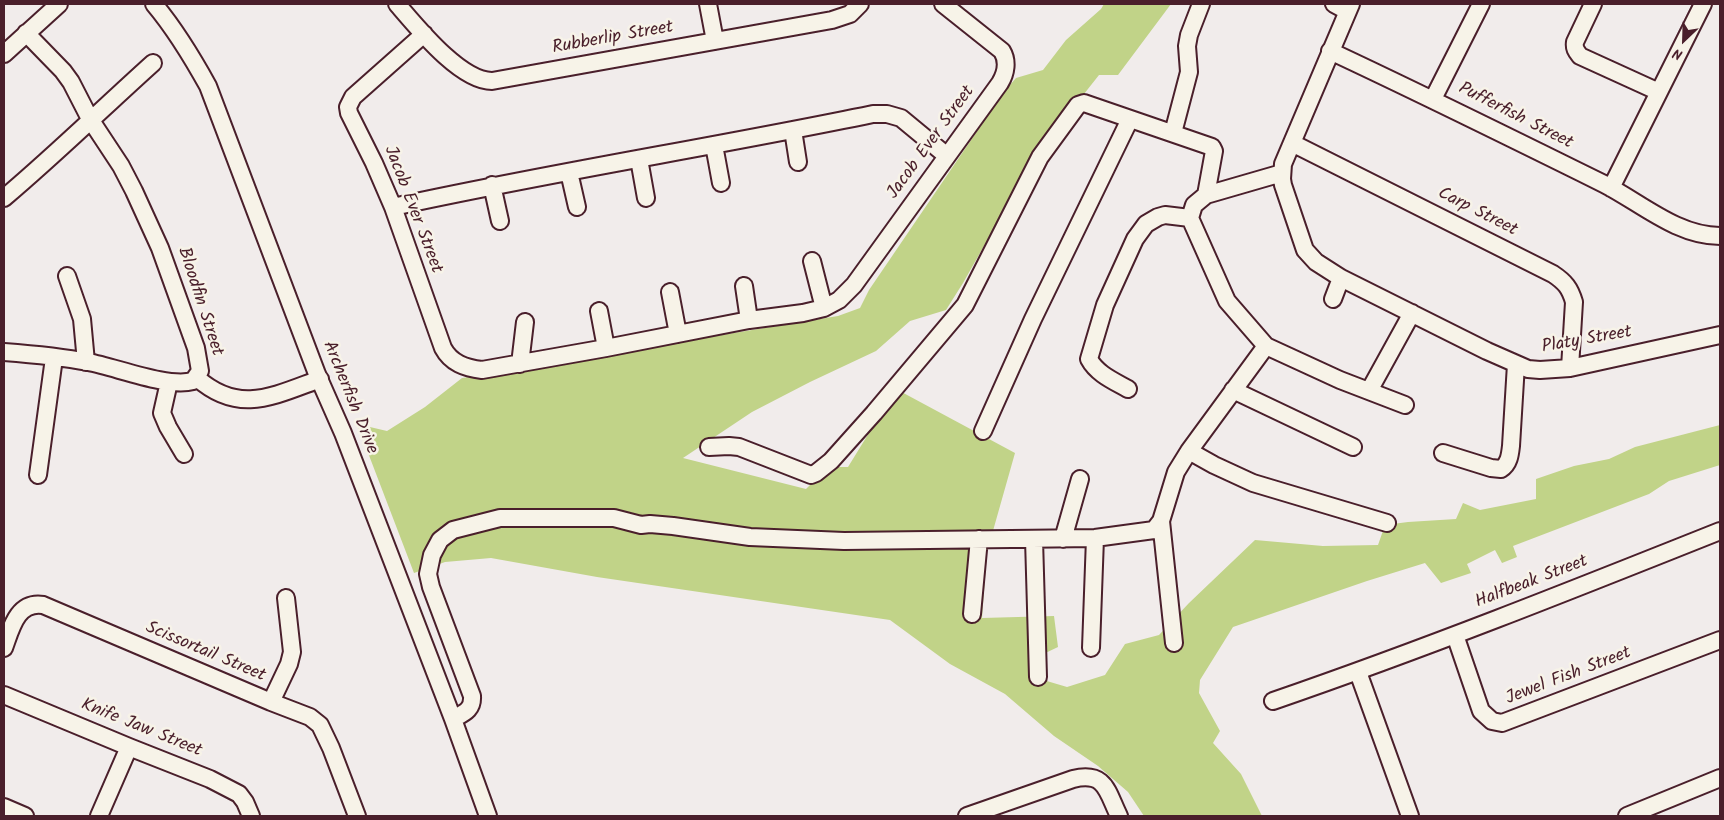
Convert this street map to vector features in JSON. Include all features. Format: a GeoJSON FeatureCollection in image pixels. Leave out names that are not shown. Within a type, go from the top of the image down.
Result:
{"type":"FeatureCollection","features":[{"type":"Feature","properties":{"kind":"street"},"geometry":{"type":"LineString","coordinates":[[4,54],[59,4]]}},
{"type":"Feature","properties":{"kind":"street","name":"Archerfish Drive"},"geometry":{"type":"LineString","coordinates":[[154,4],[180,39],[208,86],[453,719],[488,816]]}},
{"type":"Feature","properties":{"kind":"street","name":"Rubberlip Street"},"geometry":{"type":"LineString","coordinates":[[397,4],[424,34],[458,66],[486,81],[832,20],[850,14],[860,4]]}},
{"type":"Feature","properties":{"kind":"street"},"geometry":{"type":"LineString","coordinates":[[708,4],[715,41]]}},
{"type":"Feature","properties":{"kind":"street","name":"Jacob Ever Street"},"geometry":{"type":"LineString","coordinates":[[424,34],[357,93],[348,107],[351,119],[374,163],[393,207],[446,353],[456,363],[472,369],[490,369],[749,320],[803,313],[824,308],[839,300],[854,285],[1000,83],[1006,66],[1005,55],[998,46],[943,4]]}},
{"type":"Feature","properties":{"kind":"street"},"geometry":{"type":"LineString","coordinates":[[1173,133],[1189,72],[1187,46],[1189,34],[1201,4]]}},
{"type":"Feature","properties":{"kind":"street"},"geometry":{"type":"LineString","coordinates":[[1432,99],[1481,4]]}},
{"type":"Feature","properties":{"kind":"street"},"geometry":{"type":"LineString","coordinates":[[1593,4],[1575,42],[1576,52],[1580,56],[1659,92]]}},
{"type":"Feature","properties":{"kind":"street"},"geometry":{"type":"LineString","coordinates":[[1611,188],[1703,4]]}},
{"type":"Feature","properties":{"kind":"street"},"geometry":{"type":"LineString","coordinates":[[1330,51],[1344,6]]}},
{"type":"Feature","properties":{"kind":"street","name":"Bloodfin Street"},"geometry":{"type":"LineString","coordinates":[[4,352],[86,362],[169,382],[193,381],[200,371],[196,348],[160,248],[120,166],[90,119],[76,90],[63,71],[26,33]]}},
{"type":"Feature","properties":{"kind":"street","name":"Pufferfish Street"},"geometry":{"type":"LineString","coordinates":[[1330,51],[1432,99],[1611,188],[1684,229],[1704,235],[1720,236]]}},
{"type":"Feature","properties":{"kind":"street","name":"Platy Street"},"geometry":{"type":"LineString","coordinates":[[1330,51],[1283,164],[1282,173],[1283,184],[1305,250],[1316,262],[1341,278],[1528,369],[1570,368],[1720,335]]}},
{"type":"Feature","properties":{"kind":"street"},"geometry":{"type":"LineString","coordinates":[[4,198],[55,154],[90,119],[153,63]]}},
{"type":"Feature","properties":{"kind":"street"},"geometry":{"type":"LineString","coordinates":[[708,447],[739,447],[804,474],[811,475],[831,461],[965,305],[1040,157],[1078,105],[1084,103],[1212,147],[1214,151],[1206,195]]}},
{"type":"Feature","properties":{"kind":"street"},"geometry":{"type":"LineString","coordinates":[[393,207],[492,185],[873,114],[887,114],[901,118],[947,156]]}},
{"type":"Feature","properties":{"kind":"street"},"geometry":{"type":"LineString","coordinates":[[983,431],[1032,319],[1130,119]]}},
{"type":"Feature","properties":{"kind":"street"},"geometry":{"type":"LineString","coordinates":[[793,130],[798,162]]}},
{"type":"Feature","properties":{"kind":"street","name":"Carp Street"},"geometry":{"type":"LineString","coordinates":[[1292,143],[1473,233],[1565,282],[1574,302],[1570,368]]}},
{"type":"Feature","properties":{"kind":"street"},"geometry":{"type":"LineString","coordinates":[[714,145],[721,183]]}},
{"type":"Feature","properties":{"kind":"street"},"geometry":{"type":"LineString","coordinates":[[639,159],[646,198]]}},
{"type":"Feature","properties":{"kind":"street"},"geometry":{"type":"LineString","coordinates":[[568,172],[577,207]]}},
{"type":"Feature","properties":{"kind":"street"},"geometry":{"type":"LineString","coordinates":[[1282,173],[1206,195],[1194,205],[1190,218],[1227,302],[1266,346],[1340,380],[1405,405]]}},
{"type":"Feature","properties":{"kind":"street"},"geometry":{"type":"LineString","coordinates":[[492,185],[500,221]]}},
{"type":"Feature","properties":{"kind":"street"},"geometry":{"type":"LineString","coordinates":[[1128,389],[1098,372],[1089,359],[1105,305],[1136,239],[1146,224],[1165,215],[1190,218]]}},
{"type":"Feature","properties":{"kind":"street"},"geometry":{"type":"LineString","coordinates":[[812,261],[824,308]]}},
{"type":"Feature","properties":{"kind":"street"},"geometry":{"type":"LineString","coordinates":[[67,276],[82,319],[86,362]]}},
{"type":"Feature","properties":{"kind":"street"},"geometry":{"type":"LineString","coordinates":[[1333,299],[1341,278]]}},
{"type":"Feature","properties":{"kind":"street"},"geometry":{"type":"LineString","coordinates":[[744,286],[749,320]]}},
{"type":"Feature","properties":{"kind":"street"},"geometry":{"type":"LineString","coordinates":[[670,292],[678,334]]}},
{"type":"Feature","properties":{"kind":"street"},"geometry":{"type":"LineString","coordinates":[[599,311],[606,348]]}},
{"type":"Feature","properties":{"kind":"street"},"geometry":{"type":"LineString","coordinates":[[1369,391],[1412,313]]}},
{"type":"Feature","properties":{"kind":"street"},"geometry":{"type":"LineString","coordinates":[[520,364],[525,322]]}},
{"type":"Feature","properties":{"kind":"street"},"geometry":{"type":"LineString","coordinates":[[1174,642],[1161,521],[1164,506],[1176,472],[1189,450],[1266,346]]}},
{"type":"Feature","properties":{"kind":"street"},"geometry":{"type":"LineString","coordinates":[[38,475],[54,358]]}},
{"type":"Feature","properties":{"kind":"street"},"geometry":{"type":"LineString","coordinates":[[1444,453],[1491,468],[1501,469],[1506,466],[1510,458],[1512,446],[1516,364]]}},
{"type":"Feature","properties":{"kind":"street"},"geometry":{"type":"LineString","coordinates":[[196,378],[208,388],[223,395],[247,400],[265,398],[320,379]]}},
{"type":"Feature","properties":{"kind":"street"},"geometry":{"type":"LineString","coordinates":[[169,382],[162,413],[168,428],[184,454]]}},
{"type":"Feature","properties":{"kind":"street"},"geometry":{"type":"LineString","coordinates":[[1233,390],[1353,447]]}},
{"type":"Feature","properties":{"kind":"street"},"geometry":{"type":"LineString","coordinates":[[1189,450],[1214,465],[1253,483],[1387,523]]}},
{"type":"Feature","properties":{"kind":"street"},"geometry":{"type":"LineString","coordinates":[[1063,539],[1080,479]]}},
{"type":"Feature","properties":{"kind":"street"},"geometry":{"type":"LineString","coordinates":[[453,719],[470,709],[473,703],[472,696],[431,588],[428,574],[432,555],[440,540],[453,530],[500,518],[614,518],[640,525],[673,526],[750,537],[844,541],[1063,539],[1095,538],[1154,530],[1161,521]]}},
{"type":"Feature","properties":{"kind":"street","name":"Halfbeak Street"},"geometry":{"type":"LineString","coordinates":[[1273,701],[1358,672],[1720,531]]}},
{"type":"Feature","properties":{"kind":"street"},"geometry":{"type":"LineString","coordinates":[[1091,648],[1095,538]]}},
{"type":"Feature","properties":{"kind":"street"},"geometry":{"type":"LineString","coordinates":[[972,614],[979,539]]}},
{"type":"Feature","properties":{"kind":"street"},"geometry":{"type":"LineString","coordinates":[[1034,539],[1038,677]]}},
{"type":"Feature","properties":{"kind":"street"},"geometry":{"type":"LineString","coordinates":[[271,702],[289,664],[292,652],[286,598]]}},
{"type":"Feature","properties":{"kind":"street","name":"Scissortail Street"},"geometry":{"type":"LineString","coordinates":[[4,648],[19,613],[31,605],[42,605],[310,717],[320,725],[331,748],[357,816]]}},
{"type":"Feature","properties":{"kind":"street","name":"Jewel Fish Street"},"geometry":{"type":"LineString","coordinates":[[1455,635],[1481,711],[1492,721],[1502,723],[1720,640]]}},
{"type":"Feature","properties":{"kind":"street"},"geometry":{"type":"LineString","coordinates":[[1358,672],[1410,816]]}},
{"type":"Feature","properties":{"kind":"street","name":"Knife Jaw Street"},"geometry":{"type":"LineString","coordinates":[[4,694],[128,747],[210,779],[234,791],[245,802],[251,816]]}},
{"type":"Feature","properties":{"kind":"street"},"geometry":{"type":"LineString","coordinates":[[99,816],[128,747]]}},
{"type":"Feature","properties":{"kind":"street"},"geometry":{"type":"LineString","coordinates":[[967,816],[1073,779],[1085,777],[1096,778],[1103,784],[1119,816]]}},
{"type":"Feature","properties":{"kind":"street"},"geometry":{"type":"LineString","coordinates":[[1634,815],[1720,778]]}},
{"type":"Feature","properties":{"kind":"street"},"geometry":{"type":"LineString","coordinates":[[4,807],[25,816]]}},
{"type":"Feature","properties":{"kind":"green space"},"geometry":{"type":"Polygon","coordinates":[[[1104,4],[1171,4],[1118,75],[1099,75],[1035,156],[946,310],[910,321],[876,351],[752,412],[683,458],[806,489],[828,467],[848,467],[896,389],[1015,453],[987,552],[982,618],[1054,616],[1058,647],[1037,657],[1040,679],[1067,687],[1105,675],[1125,644],[1159,635],[1189,603],[1255,540],[1323,546],[1378,545],[1385,525],[1456,519],[1463,503],[1480,510],[1536,499],[1536,479],[1574,466],[1609,459],[1635,447],[1720,425],[1720,465],[1669,481],[1649,494],[1513,546],[1517,557],[1502,563],[1495,550],[1467,564],[1471,573],[1441,583],[1425,563],[1233,627],[1200,680],[1199,693],[1220,731],[1213,743],[1241,774],[1262,816],[1144,816],[1128,792],[1098,766],[1054,736],[1005,694],[950,664],[890,620],[597,577],[491,558],[445,562],[414,573],[357,424],[387,431],[425,407],[462,378],[595,359],[703,338],[838,316],[860,308],[869,290],[1003,93],[1016,78],[1043,70],[1066,40],[1101,9],[1104,4]]]}}]}
